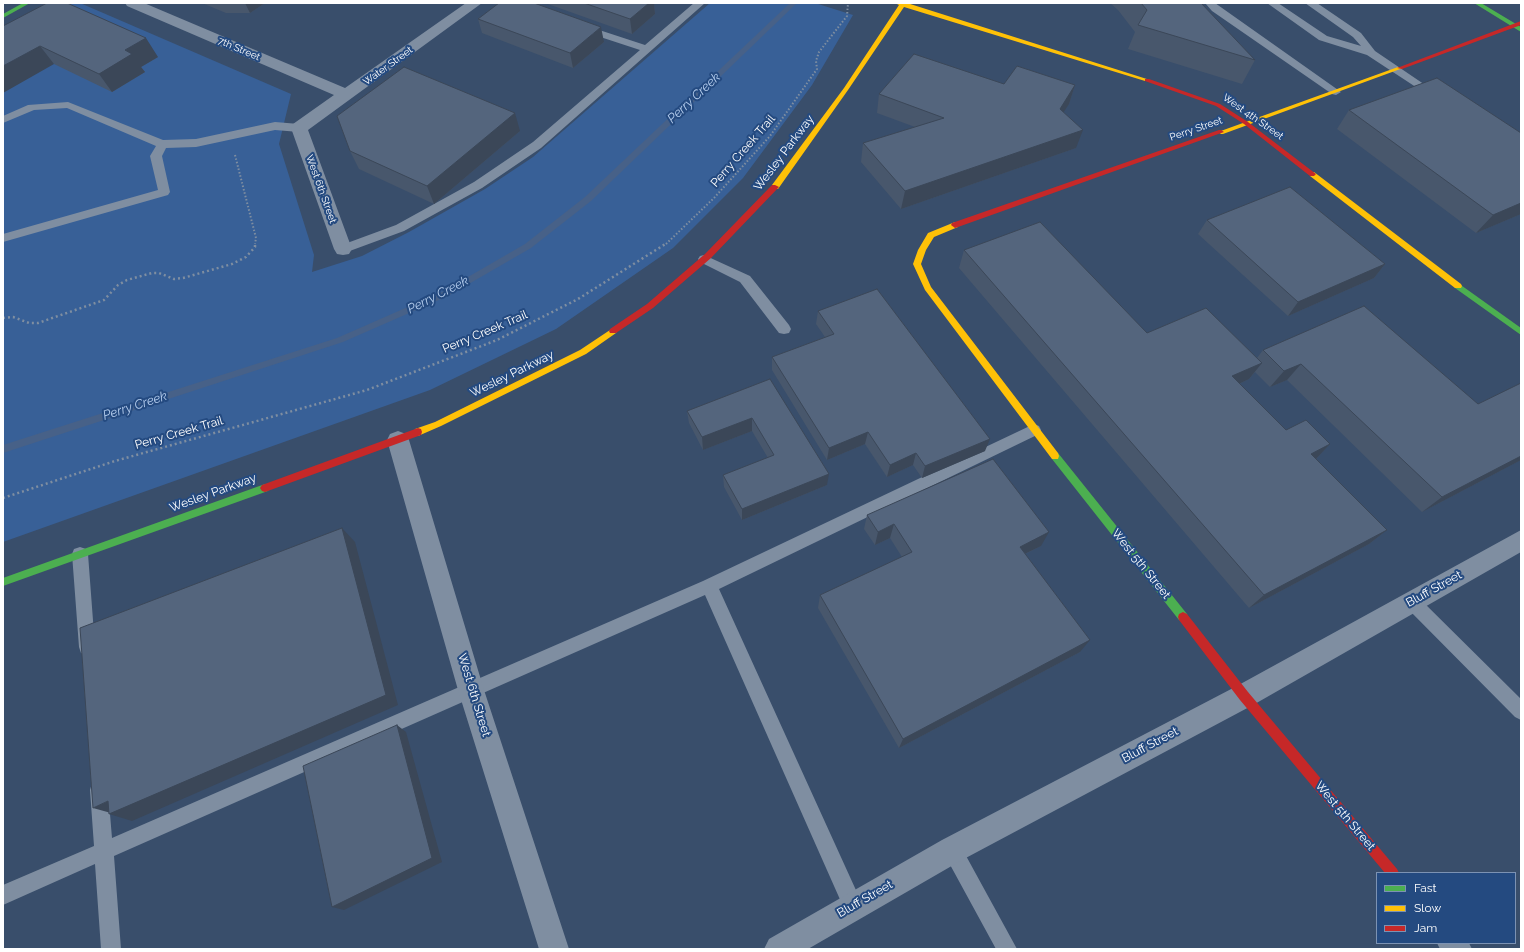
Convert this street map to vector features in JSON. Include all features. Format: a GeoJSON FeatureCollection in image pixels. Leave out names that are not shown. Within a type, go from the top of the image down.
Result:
{"type":"FeatureCollection","features":[{"type":"Feature","properties":{"kind":"main road"},"geometry":{"type":"LineString","coordinates":[[3,16],[27,3]]}},
{"type":"Feature","properties":{"kind":"main road","name":"West 4th Street"},"geometry":{"type":"LineString","coordinates":[[901,3],[1139,77],[1218,105],[1246,123],[1431,266],[1521,332]]}},
{"type":"Feature","properties":{"kind":"main road","name":"Wesley Parkway"},"geometry":{"type":"LineString","coordinates":[[3,582],[398,440],[438,424],[583,352],[650,306],[704,259],[774,190],[846,89],[901,3]]}},
{"type":"Feature","properties":{"kind":"main road"},"geometry":{"type":"LineString","coordinates":[[1477,3],[1518,26]]}},
{"type":"Feature","properties":{"kind":"main road","name":"Perry Street"},"geometry":{"type":"LineString","coordinates":[[927,243],[932,235],[943,229],[1336,92],[1518,26]]}},
{"type":"Feature","properties":{"kind":"main road","name":"West 5th Street"},"geometry":{"type":"LineString","coordinates":[[927,243],[917,264],[928,288],[1034,430],[1244,696],[1392,872]]}},
{"type":"Feature","properties":{"kind":"street","name":"7th Street"},"geometry":{"type":"LineString","coordinates":[[132,3],[347,95]]}},
{"type":"Feature","properties":{"kind":"street","name":"Water Street"},"geometry":{"type":"LineString","coordinates":[[299,128],[475,3]]}},
{"type":"Feature","properties":{"kind":"street","name":"West 6th Street"},"geometry":{"type":"LineString","coordinates":[[299,128],[343,249]]}},
{"type":"Feature","properties":{"kind":"street","name":"West 6th Street"},"geometry":{"type":"LineString","coordinates":[[398,440],[471,690],[554,949]]}},
{"type":"Feature","properties":{"kind":"street","name":"Bluff Street"},"geometry":{"type":"LineString","coordinates":[[778,949],[952,850],[1244,696],[1521,540]]}},
{"type":"Feature","properties":{"kind":"lane"},"geometry":{"type":"LineString","coordinates":[[343,249],[400,228],[478,185],[537,145],[700,3]]}},
{"type":"Feature","properties":{"kind":"lane"},"geometry":{"type":"LineString","coordinates":[[1210,3],[1215,9],[1336,92]]}},
{"type":"Feature","properties":{"kind":"lane"},"geometry":{"type":"LineString","coordinates":[[1272,3],[1323,38],[1371,53],[1445,102]]}},
{"type":"Feature","properties":{"kind":"lane"},"geometry":{"type":"LineString","coordinates":[[1310,3],[1356,34],[1371,53]]}},
{"type":"Feature","properties":{"kind":"lane"},"geometry":{"type":"LineString","coordinates":[[575,25],[647,49]]}},
{"type":"Feature","properties":{"kind":"lane"},"geometry":{"type":"LineString","coordinates":[[3,120],[32,107],[68,105],[162,144],[196,143],[275,126],[299,128]]}},
{"type":"Feature","properties":{"kind":"lane"},"geometry":{"type":"LineString","coordinates":[[3,238],[164,192],[156,156],[162,144]]}},
{"type":"Feature","properties":{"kind":"lane"},"geometry":{"type":"LineString","coordinates":[[704,259],[745,279],[784,329]]}},
{"type":"Feature","properties":{"kind":"lane"},"geometry":{"type":"LineString","coordinates":[[3,895],[709,586],[1034,430]]}},
{"type":"Feature","properties":{"kind":"lane"},"geometry":{"type":"LineString","coordinates":[[80,554],[89,664]]}},
{"type":"Feature","properties":{"kind":"lane"},"geometry":{"type":"LineString","coordinates":[[709,586],[853,906]]}},
{"type":"Feature","properties":{"kind":"lane"},"geometry":{"type":"LineString","coordinates":[[1411,601],[1521,711]]}},
{"type":"Feature","properties":{"kind":"lane"},"geometry":{"type":"LineString","coordinates":[[97,774],[111,949]]}},
{"type":"Feature","properties":{"kind":"lane"},"geometry":{"type":"LineString","coordinates":[[952,850],[1007,949]]}},
{"type":"Feature","properties":{"kind":"path","name":"Perry Creek Trail"},"geometry":{"type":"LineString","coordinates":[[3,498],[115,460],[367,390],[497,340],[578,299],[662,248],[714,198],[770,136],[813,75],[817,68],[816,61],[819,52],[847,16],[848,3]]}},
{"type":"Feature","properties":{"kind":"path"},"geometry":{"type":"LineString","coordinates":[[3,318],[13,317],[29,323],[38,323],[104,300],[118,285],[127,280],[152,273],[159,273],[174,279],[183,278],[232,264],[246,257],[255,247],[256,238],[230,135]]}},
{"type":"Feature","properties":{"kind":"shaded area"},"geometry":{"type":"Polygon","coordinates":[[[64,3],[80,3],[291,94],[279,144],[314,255],[312,272],[362,256],[409,232],[485,189],[533,157],[710,3],[815,3],[853,15],[812,85],[743,178],[673,248],[556,329],[430,390],[3,542],[3,36],[64,3]]]}},
{"type":"Feature","properties":{"kind":"building"},"geometry":{"type":"Polygon","coordinates":[[[47,3],[67,3],[146,38],[125,50],[132,54],[99,74],[40,46],[3,66],[3,26],[47,3]]]}},
{"type":"Feature","properties":{"kind":"building"},"geometry":{"type":"Polygon","coordinates":[[[499,3],[534,3],[601,27],[570,53],[478,19],[499,3]]]}},
{"type":"Feature","properties":{"kind":"building"},"geometry":{"type":"Polygon","coordinates":[[[584,3],[649,3],[630,19],[584,3]]]}},
{"type":"Feature","properties":{"kind":"building"},"geometry":{"type":"Polygon","coordinates":[[[1141,3],[1201,3],[1255,60],[1138,25],[1147,10],[1141,3]]]}},
{"type":"Feature","properties":{"kind":"building"},"geometry":{"type":"Polygon","coordinates":[[[914,54],[1004,84],[1017,66],[1075,85],[1060,109],[1083,130],[905,191],[863,143],[944,118],[879,94],[914,54]]]}},
{"type":"Feature","properties":{"kind":"building"},"geometry":{"type":"Polygon","coordinates":[[[404,67],[515,113],[427,186],[350,151],[337,116],[404,67]]]}},
{"type":"Feature","properties":{"kind":"building"},"geometry":{"type":"Polygon","coordinates":[[[1437,78],[1521,133],[1521,203],[1493,215],[1349,110],[1437,78]]]}},
{"type":"Feature","properties":{"kind":"building"},"geometry":{"type":"Polygon","coordinates":[[[1290,187],[1385,264],[1298,302],[1207,220],[1290,187]]]}},
{"type":"Feature","properties":{"kind":"building"},"geometry":{"type":"Polygon","coordinates":[[[1040,222],[1147,333],[1206,308],[1262,363],[1232,376],[1286,430],[1306,420],[1330,444],[1311,454],[1387,530],[1264,595],[964,250],[1040,222]]]}},
{"type":"Feature","properties":{"kind":"building"},"geometry":{"type":"Polygon","coordinates":[[[877,289],[990,439],[925,466],[916,453],[890,465],[868,432],[829,448],[772,357],[834,334],[818,311],[877,289]]]}},
{"type":"Feature","properties":{"kind":"building"},"geometry":{"type":"Polygon","coordinates":[[[1364,306],[1478,404],[1521,383],[1521,456],[1442,497],[1301,364],[1284,371],[1263,350],[1364,306]]]}},
{"type":"Feature","properties":{"kind":"building"},"geometry":{"type":"Polygon","coordinates":[[[770,379],[829,474],[742,509],[723,475],[774,455],[752,418],[702,437],[687,411],[770,379]]]}},
{"type":"Feature","properties":{"kind":"building"},"geometry":{"type":"Polygon","coordinates":[[[993,459],[1049,532],[1020,547],[1090,640],[903,739],[820,595],[912,552],[894,524],[878,532],[867,515],[993,459]]]}},
{"type":"Feature","properties":{"kind":"building"},"geometry":{"type":"Polygon","coordinates":[[[342,528],[386,695],[109,814],[108,801],[93,808],[80,628],[342,528]]]}},
{"type":"Feature","properties":{"kind":"building"},"geometry":{"type":"Polygon","coordinates":[[[397,725],[432,858],[332,907],[303,766],[397,725]]]}},
{"type":"Feature","properties":{"kind":"waterway","name":"Perry Creek"},"geometry":{"type":"LineString","coordinates":[[3,449],[340,340],[445,294],[528,246],[588,199],[794,3]]}},
{"type":"Feature","properties":{"kind":"traffic: fast"},"geometry":{"type":"LineString","coordinates":[[3,16],[27,3]]}},
{"type":"Feature","properties":{"kind":"traffic: fast"},"geometry":{"type":"LineString","coordinates":[[1477,3],[1521,30]]}},
{"type":"Feature","properties":{"kind":"traffic: fast"},"geometry":{"type":"LineString","coordinates":[[1458,286],[1521,332]]}},
{"type":"Feature","properties":{"kind":"traffic: fast"},"geometry":{"type":"LineString","coordinates":[[1055,456],[1183,617]]}},
{"type":"Feature","properties":{"kind":"traffic: fast"},"geometry":{"type":"LineString","coordinates":[[3,582],[265,488]]}},
{"type":"Feature","properties":{"kind":"traffic: slow"},"geometry":{"type":"LineString","coordinates":[[898,3],[1147,80]]}},
{"type":"Feature","properties":{"kind":"traffic: slow"},"geometry":{"type":"LineString","coordinates":[[775,187],[846,89],[904,3]]}},
{"type":"Feature","properties":{"kind":"traffic: slow"},"geometry":{"type":"LineString","coordinates":[[1221,132],[1400,68]]}},
{"type":"Feature","properties":{"kind":"traffic: slow"},"geometry":{"type":"LineString","coordinates":[[1312,174],[1458,286]]}},
{"type":"Feature","properties":{"kind":"traffic: slow"},"geometry":{"type":"LineString","coordinates":[[955,225],[931,235],[922,250],[917,264],[928,288],[1055,456]]}},
{"type":"Feature","properties":{"kind":"traffic: slow"},"geometry":{"type":"LineString","coordinates":[[418,432],[438,424],[583,352],[613,331]]}},
{"type":"Feature","properties":{"kind":"traffic: jam"},"geometry":{"type":"LineString","coordinates":[[1400,68],[1521,23]]}},
{"type":"Feature","properties":{"kind":"traffic: jam"},"geometry":{"type":"LineString","coordinates":[[1147,80],[1218,105],[1246,123],[1312,174]]}},
{"type":"Feature","properties":{"kind":"traffic: jam"},"geometry":{"type":"LineString","coordinates":[[955,225],[1221,132]]}},
{"type":"Feature","properties":{"kind":"traffic: jam"},"geometry":{"type":"LineString","coordinates":[[613,331],[650,306],[708,256],[775,187]]}},
{"type":"Feature","properties":{"kind":"traffic: jam"},"geometry":{"type":"LineString","coordinates":[[265,488],[418,432]]}},
{"type":"Feature","properties":{"kind":"traffic: jam"},"geometry":{"type":"LineString","coordinates":[[1183,617],[1244,696],[1392,872]]}}]}
